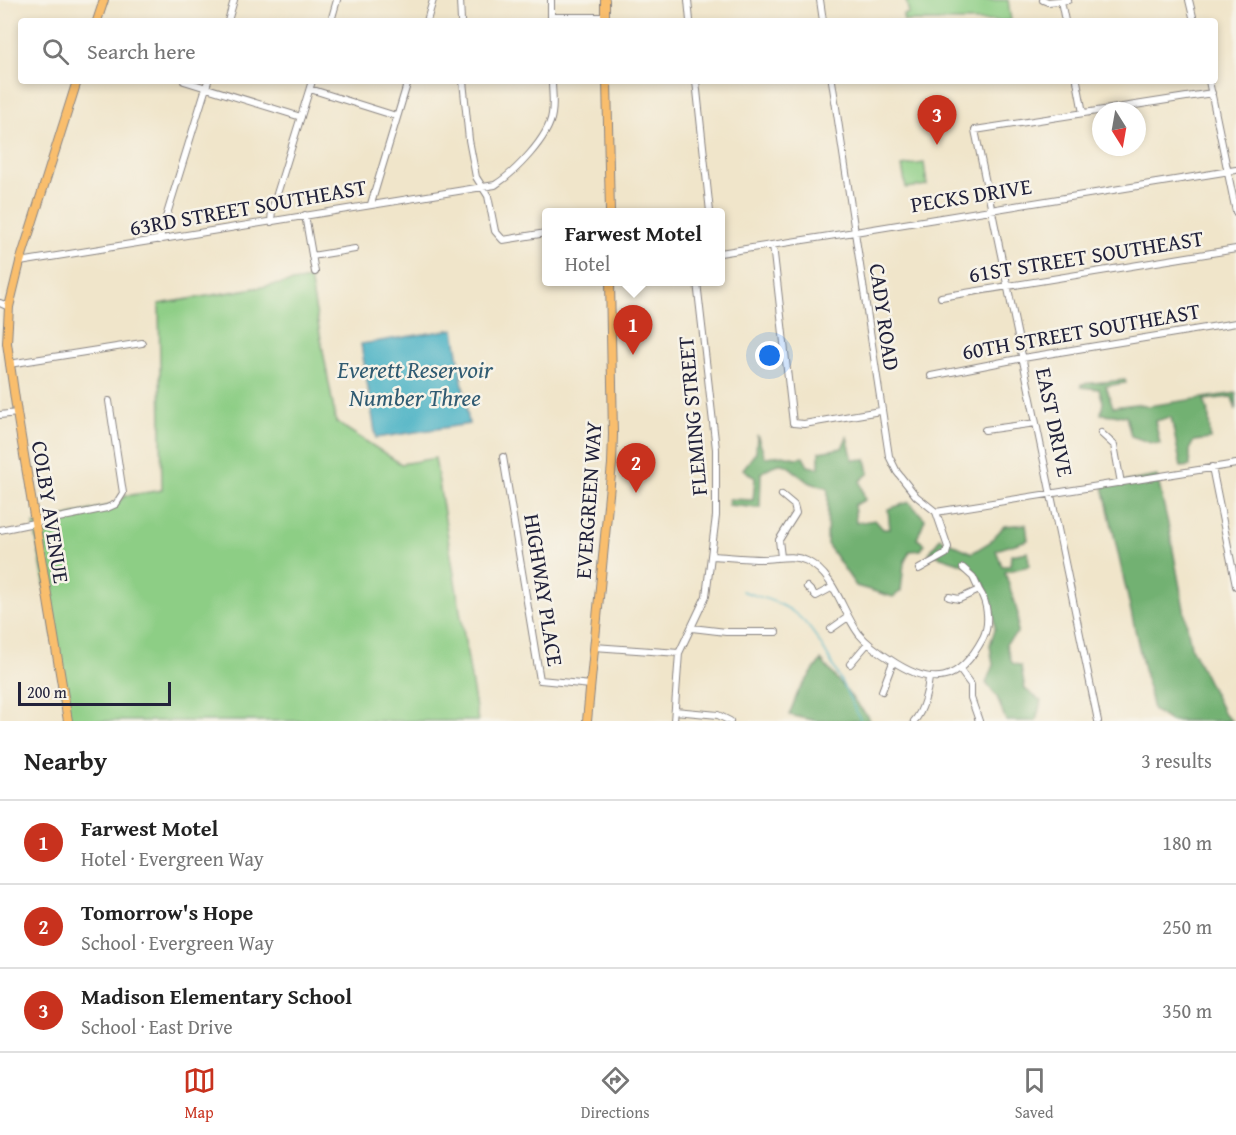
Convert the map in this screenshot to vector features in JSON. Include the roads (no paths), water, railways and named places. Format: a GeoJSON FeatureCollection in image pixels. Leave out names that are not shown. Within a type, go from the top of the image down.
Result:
{"type":"FeatureCollection","features":[{"type":"Feature","properties":{"kind":"main road"},"geometry":{"type":"LineString","coordinates":[[98,18],[104,0]]}},
{"type":"Feature","properties":{"kind":"main road"},"geometry":{"type":"LineString","coordinates":[[605,0],[605,18]]}},
{"type":"Feature","properties":{"kind":"main road","name":"COLBY AVENUE"},"geometry":{"type":"LineString","coordinates":[[68,721],[16,413],[6,326],[20,262],[76,84]]}},
{"type":"Feature","properties":{"kind":"main road"},"geometry":{"type":"LineString","coordinates":[[607,84],[610,208]]}},
{"type":"Feature","properties":{"kind":"main road","name":"EVERGREEN WAY"},"geometry":{"type":"LineString","coordinates":[[587,721],[613,441],[610,286]]}},
{"type":"Feature","properties":{"kind":"street"},"geometry":{"type":"LineString","coordinates":[[229,18],[234,0]]}},
{"type":"Feature","properties":{"kind":"street"},"geometry":{"type":"LineString","coordinates":[[332,18],[338,0]]}},
{"type":"Feature","properties":{"kind":"street"},"geometry":{"type":"LineString","coordinates":[[427,18],[433,0]]}},
{"type":"Feature","properties":{"kind":"street"},"geometry":{"type":"LineString","coordinates":[[460,0],[461,18]]}},
{"type":"Feature","properties":{"kind":"street"},"geometry":{"type":"LineString","coordinates":[[551,0],[551,18]]}},
{"type":"Feature","properties":{"kind":"street"},"geometry":{"type":"LineString","coordinates":[[688,0],[690,18]]}},
{"type":"Feature","properties":{"kind":"street"},"geometry":{"type":"LineString","coordinates":[[820,0],[823,18]]}},
{"type":"Feature","properties":{"kind":"street"},"geometry":{"type":"LineString","coordinates":[[1043,0],[1064,1],[1065,18]]}},
{"type":"Feature","properties":{"kind":"street"},"geometry":{"type":"LineString","coordinates":[[1189,0],[1193,18]]}},
{"type":"Feature","properties":{"kind":"street"},"geometry":{"type":"LineString","coordinates":[[193,84],[301,117]]}},
{"type":"Feature","properties":{"kind":"street"},"geometry":{"type":"LineString","coordinates":[[159,240],[207,84]]}},
{"type":"Feature","properties":{"kind":"street"},"geometry":{"type":"LineString","coordinates":[[271,222],[272,210],[311,84]]}},
{"type":"Feature","properties":{"kind":"street"},"geometry":{"type":"LineString","coordinates":[[371,204],[407,84]]}},
{"type":"Feature","properties":{"kind":"street"},"geometry":{"type":"LineString","coordinates":[[463,84],[469,140],[476,177],[488,196],[495,231],[503,240],[542,234]]}},
{"type":"Feature","properties":{"kind":"street","name":"63RD STREET SOUTHEAST"},"geometry":{"type":"LineString","coordinates":[[20,262],[495,185],[507,178],[522,163],[549,125],[552,114],[552,84]]}},
{"type":"Feature","properties":{"kind":"street"},"geometry":{"type":"LineString","coordinates":[[696,84],[709,208]]}},
{"type":"Feature","properties":{"kind":"street","name":"CADY ROAD"},"geometry":{"type":"LineString","coordinates":[[832,84],[880,411],[889,456],[897,472],[916,496],[936,512]]}},
{"type":"Feature","properties":{"kind":"street"},"geometry":{"type":"LineString","coordinates":[[1078,84],[1083,113],[1212,93]]}},
{"type":"Feature","properties":{"kind":"street"},"geometry":{"type":"LineString","coordinates":[[1210,84],[1236,212]]}},
{"type":"Feature","properties":{"kind":"street"},"geometry":{"type":"LineString","coordinates":[[310,89],[396,116]]}},
{"type":"Feature","properties":{"kind":"street","name":"EAST DRIVE"},"geometry":{"type":"LineString","coordinates":[[1083,113],[975,130],[1098,721]]}},
{"type":"Feature","properties":{"kind":"street","name":"PECKS DRIVE"},"geometry":{"type":"LineString","coordinates":[[725,252],[1236,170]]}},
{"type":"Feature","properties":{"kind":"street"},"geometry":{"type":"LineString","coordinates":[[305,215],[315,272]]}},
{"type":"Feature","properties":{"kind":"street"},"geometry":{"type":"LineString","coordinates":[[773,245],[793,423],[804,424],[880,411]]}},
{"type":"Feature","properties":{"kind":"street"},"geometry":{"type":"LineString","coordinates":[[312,256],[355,249]]}},
{"type":"Feature","properties":{"kind":"street","name":"61ST STREET SOUTHEAST"},"geometry":{"type":"LineString","coordinates":[[941,297],[1236,249]]}},
{"type":"Feature","properties":{"kind":"street","name":"FLEMING STREET"},"geometry":{"type":"LineString","coordinates":[[674,721],[679,653],[706,596],[718,483],[698,286]]}},
{"type":"Feature","properties":{"kind":"street"},"geometry":{"type":"LineString","coordinates":[[0,303],[9,307]]}},
{"type":"Feature","properties":{"kind":"street","name":"60TH STREET SOUTHEAST"},"geometry":{"type":"LineString","coordinates":[[931,376],[1023,358],[1236,323]]}},
{"type":"Feature","properties":{"kind":"street"},"geometry":{"type":"LineString","coordinates":[[9,364],[142,343]]}},
{"type":"Feature","properties":{"kind":"street"},"geometry":{"type":"LineString","coordinates":[[0,530],[107,508],[116,504],[123,493],[110,401]]}},
{"type":"Feature","properties":{"kind":"street"},"geometry":{"type":"LineString","coordinates":[[0,416],[16,413]]}},
{"type":"Feature","properties":{"kind":"street"},"geometry":{"type":"LineString","coordinates":[[985,430],[1036,423]]}},
{"type":"Feature","properties":{"kind":"street"},"geometry":{"type":"LineString","coordinates":[[1101,434],[1114,445],[1121,483]]}},
{"type":"Feature","properties":{"kind":"street","name":"HIGHWAY PLACE"},"geometry":{"type":"LineString","coordinates":[[504,457],[540,680],[591,685]]}},
{"type":"Feature","properties":{"kind":"street"},"geometry":{"type":"LineString","coordinates":[[919,569],[946,554],[948,547],[936,512],[1236,464]]}},
{"type":"Feature","properties":{"kind":"street"},"geometry":{"type":"LineString","coordinates":[[1212,467],[1236,586]]}},
{"type":"Feature","properties":{"kind":"street"},"geometry":{"type":"LineString","coordinates":[[781,557],[779,540],[796,513],[794,505],[782,495]]}},
{"type":"Feature","properties":{"kind":"street"},"geometry":{"type":"LineString","coordinates":[[712,556],[764,559],[794,556],[807,561],[820,569],[830,580],[848,617],[868,643],[902,668],[929,678],[946,676],[960,670],[984,635],[987,624],[986,605],[973,577],[963,568]]}},
{"type":"Feature","properties":{"kind":"street"},"geometry":{"type":"LineString","coordinates":[[807,587],[816,596],[833,587]]}},
{"type":"Feature","properties":{"kind":"street"},"geometry":{"type":"LineString","coordinates":[[949,597],[959,599],[979,590]]}},
{"type":"Feature","properties":{"kind":"street"},"geometry":{"type":"LineString","coordinates":[[831,629],[848,617]]}},
{"type":"Feature","properties":{"kind":"street"},"geometry":{"type":"LineString","coordinates":[[692,628],[726,632],[776,632]]}},
{"type":"Feature","properties":{"kind":"street"},"geometry":{"type":"LineString","coordinates":[[849,664],[868,643]]}},
{"type":"Feature","properties":{"kind":"street"},"geometry":{"type":"LineString","coordinates":[[594,647],[679,653]]}},
{"type":"Feature","properties":{"kind":"street"},"geometry":{"type":"LineString","coordinates":[[882,692],[893,662]]}},
{"type":"Feature","properties":{"kind":"street"},"geometry":{"type":"LineString","coordinates":[[960,670],[971,685],[971,698],[979,721]]}},
{"type":"Feature","properties":{"kind":"street"},"geometry":{"type":"LineString","coordinates":[[918,720],[928,689],[929,678]]}},
{"type":"Feature","properties":{"kind":"street"},"geometry":{"type":"LineString","coordinates":[[675,711],[718,714],[730,721]]}},
{"type":"Feature","properties":{"kind":"water","name":"Everett Reservoir Number Three"},"geometry":{"type":"Polygon","coordinates":[[[454,329],[469,424],[376,438],[361,344],[454,329]]]}},
{"type":"Feature","properties":{"kind":"waterway"},"geometry":{"type":"LineString","coordinates":[[742,591],[781,605],[803,621],[822,646],[861,721]]}},
{"type":"Feature","properties":{"kind":"place","name":"Madison Elementary School"},"geometry":{"type":"Point","coordinates":[937,145]}},
{"type":"Feature","properties":{"kind":"place","name":"Farwest Motel"},"geometry":{"type":"Point","coordinates":[633,355]}},
{"type":"Feature","properties":{"kind":"place","name":"Tomorrow's Hope"},"geometry":{"type":"Point","coordinates":[636,493]}}]}
